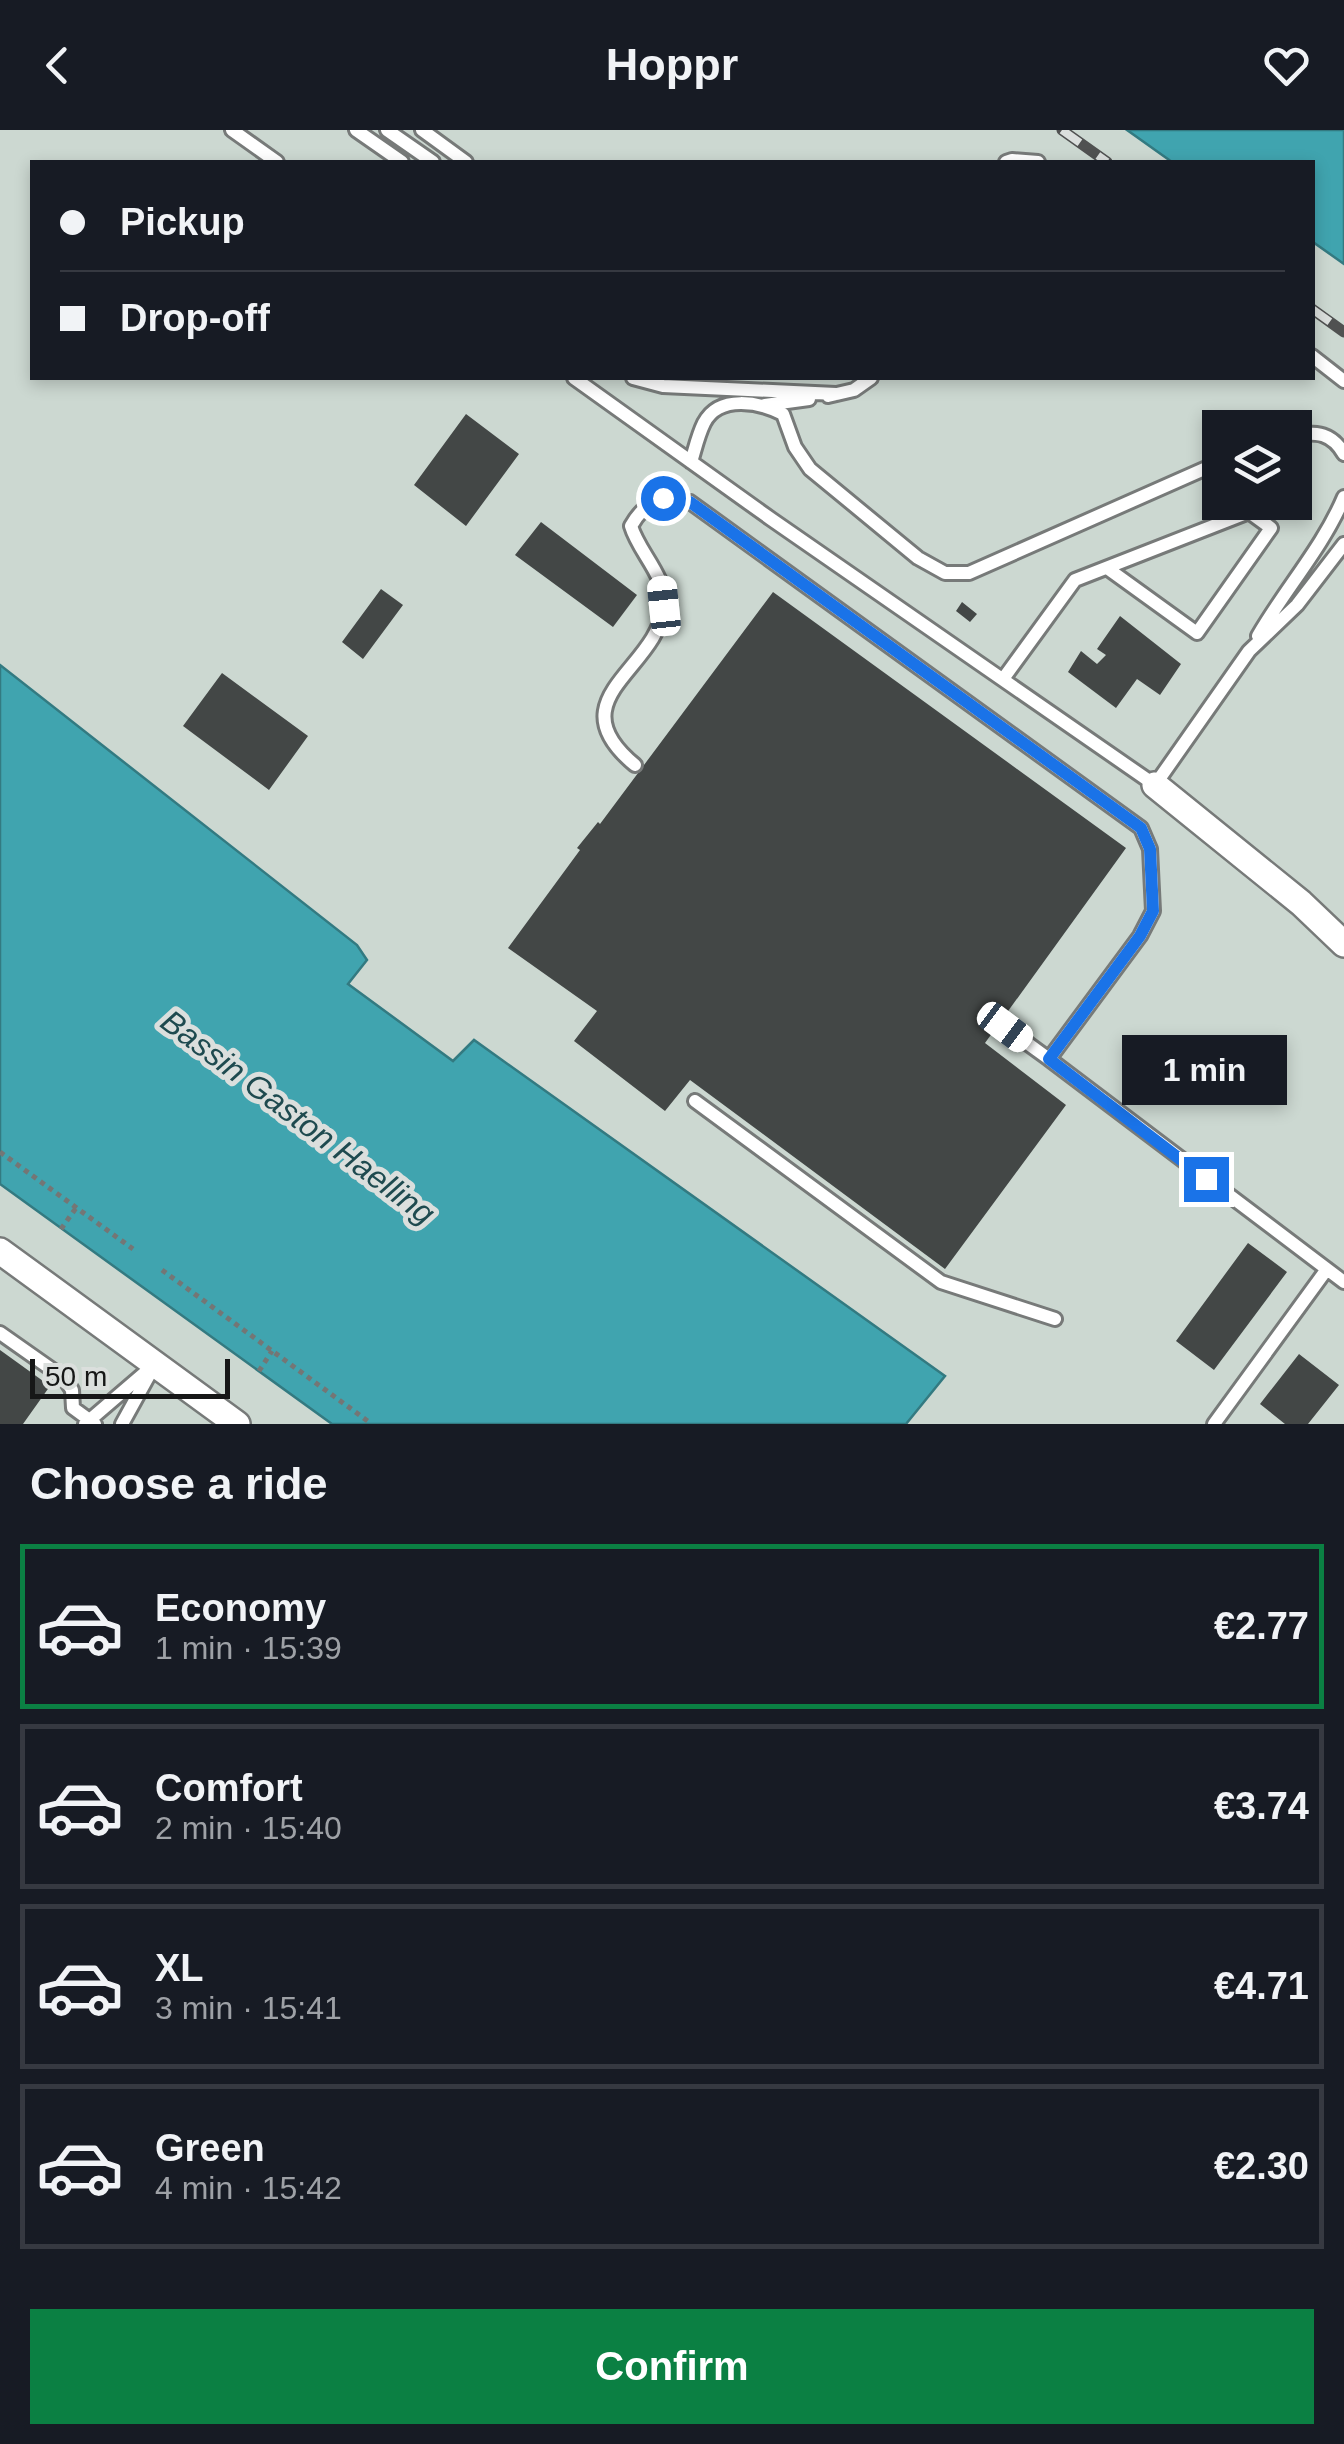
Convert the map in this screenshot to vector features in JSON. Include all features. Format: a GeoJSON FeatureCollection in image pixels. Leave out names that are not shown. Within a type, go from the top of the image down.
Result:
{"type":"FeatureCollection","features":[{"type":"Feature","properties":{"kind":"street"},"geometry":{"type":"LineString","coordinates":[[1154,785],[1301,903],[1344,944]]}},
{"type":"Feature","properties":{"kind":"street"},"geometry":{"type":"LineString","coordinates":[[0,1251],[236,1424]]}},
{"type":"Feature","properties":{"kind":"lane"},"geometry":{"type":"LineString","coordinates":[[232,130],[274,160]]}},
{"type":"Feature","properties":{"kind":"lane"},"geometry":{"type":"LineString","coordinates":[[356,130],[399,160]]}},
{"type":"Feature","properties":{"kind":"lane"},"geometry":{"type":"LineString","coordinates":[[387,130],[430,160]]}},
{"type":"Feature","properties":{"kind":"lane"},"geometry":{"type":"LineString","coordinates":[[422,130],[463,160]]}},
{"type":"Feature","properties":{"kind":"lane"},"geometry":{"type":"LineString","coordinates":[[1315,358],[1344,380]]}},
{"type":"Feature","properties":{"kind":"lane"},"geometry":{"type":"LineString","coordinates":[[577,380],[1154,785],[1250,651],[1283,593],[1333,524],[1344,497]]}},
{"type":"Feature","properties":{"kind":"lane"},"geometry":{"type":"LineString","coordinates":[[641,380],[664,386],[836,394]]}},
{"type":"Feature","properties":{"kind":"lane"},"geometry":{"type":"LineString","coordinates":[[690,462],[705,420],[715,410],[741,402],[765,405],[836,394],[854,390],[868,380]]}},
{"type":"Feature","properties":{"kind":"lane"},"geometry":{"type":"LineString","coordinates":[[765,405],[783,414],[795,447],[810,469],[918,558],[945,573],[969,573],[1202,470]]}},
{"type":"Feature","properties":{"kind":"lane"},"geometry":{"type":"LineString","coordinates":[[1312,432],[1337,442],[1344,454]]}},
{"type":"Feature","properties":{"kind":"lane"},"geometry":{"type":"LineString","coordinates":[[634,765],[606,733],[603,709],[654,632],[664,606],[662,586],[637,546],[632,526],[640,510],[663,498],[690,502],[1141,828],[1150,849],[1153,911],[1140,936],[1049,1059]]}},
{"type":"Feature","properties":{"kind":"lane"},"geometry":{"type":"LineString","coordinates":[[1003,679],[1075,580],[1249,512],[1272,528],[1197,633],[1108,568]]}},
{"type":"Feature","properties":{"kind":"lane"},"geometry":{"type":"LineString","coordinates":[[1250,651],[1296,605],[1344,544]]}},
{"type":"Feature","properties":{"kind":"lane"},"geometry":{"type":"LineString","coordinates":[[1005,1027],[1344,1282]]}},
{"type":"Feature","properties":{"kind":"lane"},"geometry":{"type":"LineString","coordinates":[[695,1100],[941,1282],[1055,1319]]}},
{"type":"Feature","properties":{"kind":"lane"},"geometry":{"type":"LineString","coordinates":[[1214,1424],[1326,1269]]}},
{"type":"Feature","properties":{"kind":"lane"},"geometry":{"type":"LineString","coordinates":[[0,1333],[64,1378],[72,1390],[73,1408],[90,1423],[155,1364]]}},
{"type":"Feature","properties":{"kind":"lane"},"geometry":{"type":"LineString","coordinates":[[122,1424],[155,1364]]}},
{"type":"Feature","properties":{"kind":"path"},"geometry":{"type":"LineString","coordinates":[[0,1152],[133,1248]]}},
{"type":"Feature","properties":{"kind":"path"},"geometry":{"type":"LineString","coordinates":[[61,1229],[76,1208]]}},
{"type":"Feature","properties":{"kind":"path"},"geometry":{"type":"LineString","coordinates":[[162,1270],[369,1422]]}},
{"type":"Feature","properties":{"kind":"path"},"geometry":{"type":"LineString","coordinates":[[259,1371],[272,1351]]}},
{"type":"Feature","properties":{"kind":"shaded area"},"geometry":{"type":"Polygon","coordinates":[[[0,130],[1344,130],[1344,1424],[0,1424],[0,130]]]}},
{"type":"Feature","properties":{"kind":"water"},"geometry":{"type":"Polygon","coordinates":[[[1127,130],[1344,130],[1344,264],[1315,243],[1315,160],[1169,160],[1127,130]]]}},
{"type":"Feature","properties":{"kind":"water","name":"Bassin Gaston Haelling"},"geometry":{"type":"Polygon","coordinates":[[[0,665],[357,945],[367,960],[348,984],[453,1061],[474,1040],[945,1376],[906,1424],[332,1424],[0,1184],[0,665]]]}},
{"type":"Feature","properties":{"kind":"building"},"geometry":{"type":"Polygon","coordinates":[[[466,414],[519,454],[466,526],[414,485],[466,414]]]}},
{"type":"Feature","properties":{"kind":"building"},"geometry":{"type":"Polygon","coordinates":[[[541,522],[637,595],[613,627],[515,555],[541,522]]]}},
{"type":"Feature","properties":{"kind":"building"},"geometry":{"type":"Polygon","coordinates":[[[381,589],[403,605],[363,659],[342,642],[381,589]]]}},
{"type":"Feature","properties":{"kind":"building"},"geometry":{"type":"Polygon","coordinates":[[[773,592],[1126,848],[985,1043],[1066,1105],[945,1269],[690,1080],[665,1111],[574,1041],[597,1011],[508,948],[580,850],[577,848],[600,824],[773,592]]]}},
{"type":"Feature","properties":{"kind":"building"},"geometry":{"type":"Polygon","coordinates":[[[962,602],[977,614],[970,622],[956,611],[962,602]]]}},
{"type":"Feature","properties":{"kind":"building"},"geometry":{"type":"Polygon","coordinates":[[[1120,616],[1181,664],[1160,695],[1137,679],[1116,708],[1068,672],[1081,651],[1097,664],[1106,655],[1097,649],[1120,616]]]}},
{"type":"Feature","properties":{"kind":"building"},"geometry":{"type":"Polygon","coordinates":[[[222,673],[308,736],[269,790],[183,726],[222,673]]]}},
{"type":"Feature","properties":{"kind":"building"},"geometry":{"type":"Polygon","coordinates":[[[1248,1243],[1287,1272],[1214,1370],[1176,1341],[1248,1243]]]}},
{"type":"Feature","properties":{"kind":"building"},"geometry":{"type":"Polygon","coordinates":[[[0,1350],[50,1386],[23,1424],[0,1424],[0,1350]]]}},
{"type":"Feature","properties":{"kind":"building"},"geometry":{"type":"Polygon","coordinates":[[[1299,1354],[1339,1385],[1308,1424],[1285,1424],[1260,1404],[1299,1354]]]}},
{"type":"Feature","properties":{"kind":"railway"},"geometry":{"type":"LineString","coordinates":[[1062,130],[1104,160]]}},
{"type":"Feature","properties":{"kind":"railway"},"geometry":{"type":"LineString","coordinates":[[1315,311],[1344,332]]}},
{"type":"Feature","properties":{"kind":"route"},"geometry":{"type":"LineString","coordinates":[[663,498],[690,502],[1141,828],[1150,849],[1153,911],[1140,936],[1049,1059],[1206,1179]]}}]}
